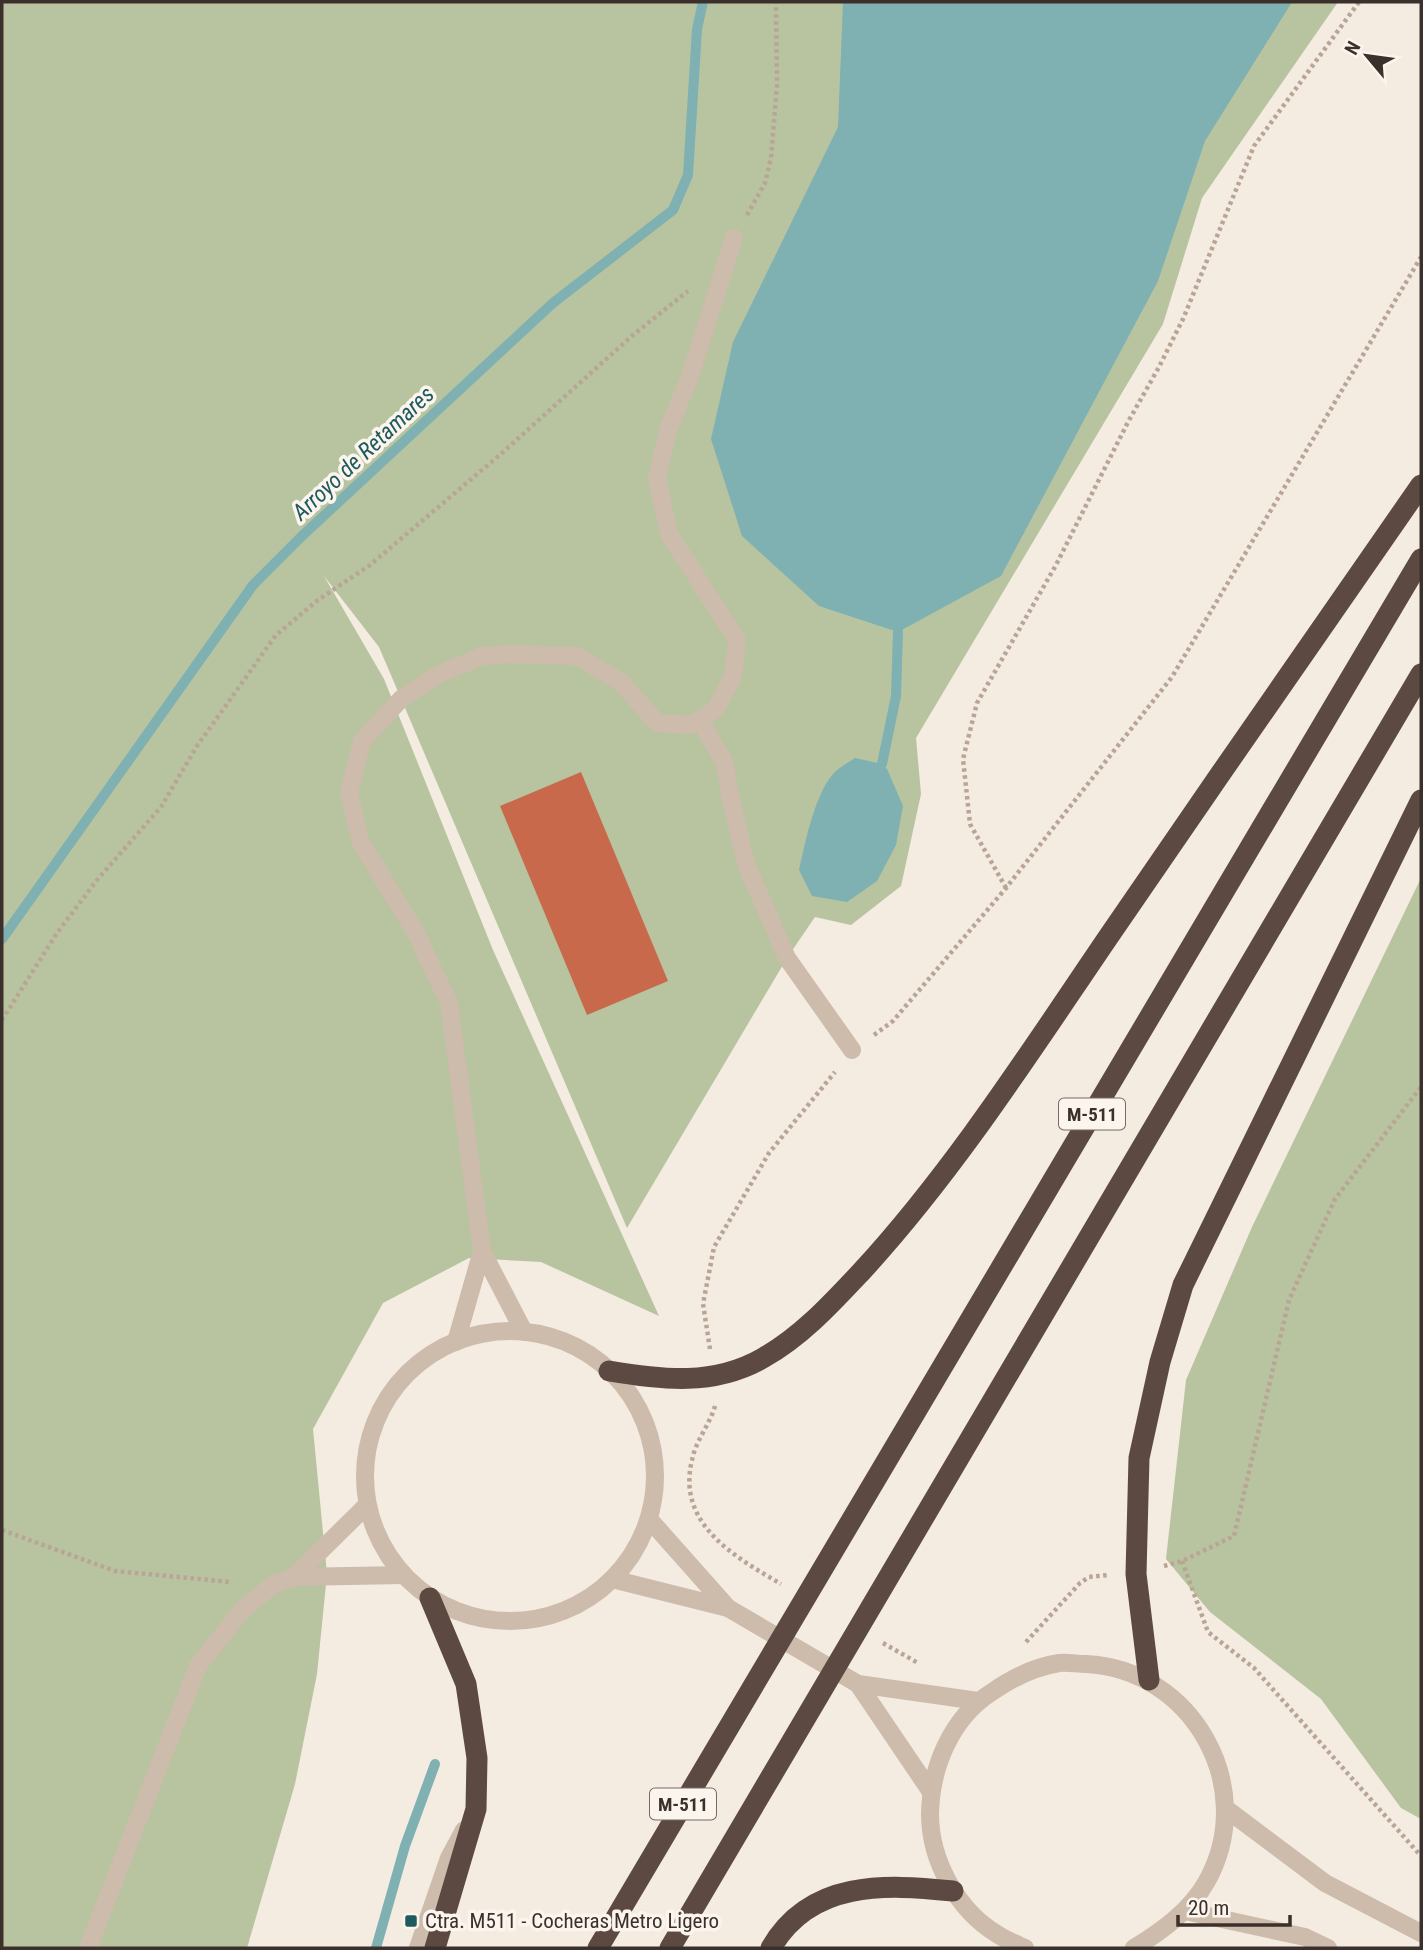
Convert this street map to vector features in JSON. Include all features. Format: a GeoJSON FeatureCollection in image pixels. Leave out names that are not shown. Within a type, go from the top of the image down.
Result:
{"type":"FeatureCollection","features":[{"type":"Feature","properties":{"kind":"highway"},"geometry":{"type":"LineString","coordinates":[[610,1370],[675,1379],[715,1377],[738,1371],[764,1357],[815,1319],[887,1244],[927,1194],[1065,1000],[1421,485]]}},
{"type":"Feature","properties":{"kind":"highway","name":"M-511"},"geometry":{"type":"LineString","coordinates":[[598,1948],[1421,559]]}},
{"type":"Feature","properties":{"kind":"highway","name":"M-511"},"geometry":{"type":"LineString","coordinates":[[670,1948],[1421,674]]}},
{"type":"Feature","properties":{"kind":"highway"},"geometry":{"type":"LineString","coordinates":[[1149,1680],[1136,1574],[1139,1458],[1160,1362],[1183,1285],[1421,800]]}},
{"type":"Feature","properties":{"kind":"highway"},"geometry":{"type":"LineString","coordinates":[[430,1598],[466,1684],[477,1758],[476,1809],[435,1948]]}},
{"type":"Feature","properties":{"kind":"highway"},"geometry":{"type":"LineString","coordinates":[[771,1948],[794,1920],[817,1901],[844,1892],[920,1887],[953,1891]]}},
{"type":"Feature","properties":{"kind":"street"},"geometry":{"type":"LineString","coordinates":[[524,1332],[482,1251],[449,1003],[415,931],[361,844],[349,793],[362,741],[401,699],[437,675],[482,656],[578,656],[621,682],[657,723],[690,725],[716,709],[733,676],[737,640],[669,534],[657,478],[668,430],[690,376],[734,237]]}},
{"type":"Feature","properties":{"kind":"street"},"geometry":{"type":"LineString","coordinates":[[700,720],[725,764],[747,863],[787,958],[852,1049]]}},
{"type":"Feature","properties":{"kind":"street"},"geometry":{"type":"LineString","coordinates":[[456,1342],[482,1251]]}},
{"type":"Feature","properties":{"kind":"street"},"geometry":{"type":"LineString","coordinates":[[489,1332],[524,1332],[548,1336],[570,1344],[591,1355],[610,1370],[635,1402],[650,1439],[655,1479],[649,1519],[634,1552],[612,1579],[586,1600],[556,1614],[524,1621],[491,1620],[460,1613],[430,1598],[403,1575],[381,1542],[368,1505],[365,1471],[370,1438],[382,1407],[402,1380],[427,1357],[456,1342],[489,1332]]}},
{"type":"Feature","properties":{"kind":"street"},"geometry":{"type":"LineString","coordinates":[[295,1577],[368,1505]]}},
{"type":"Feature","properties":{"kind":"street"},"geometry":{"type":"LineString","coordinates":[[649,1519],[728,1608]]}},
{"type":"Feature","properties":{"kind":"street"},"geometry":{"type":"LineString","coordinates":[[88,1948],[198,1666],[242,1610],[274,1584],[295,1577],[403,1575]]}},
{"type":"Feature","properties":{"kind":"street"},"geometry":{"type":"LineString","coordinates":[[612,1579],[728,1608],[858,1684],[978,1700]]}},
{"type":"Feature","properties":{"kind":"street"},"geometry":{"type":"LineString","coordinates":[[1025,1948],[997,1941],[953,1891],[938,1860],[930,1827],[930,1792],[939,1759],[955,1728],[978,1700],[1017,1675],[1060,1663],[1106,1665],[1149,1680],[1180,1703],[1204,1734],[1219,1769],[1225,1808],[1220,1845],[1207,1881],[1185,1911],[1134,1948]]}},
{"type":"Feature","properties":{"kind":"street"},"geometry":{"type":"LineString","coordinates":[[858,1684],[930,1792]]}},
{"type":"Feature","properties":{"kind":"street"},"geometry":{"type":"LineString","coordinates":[[1225,1808],[1325,1883],[1421,1933]]}},
{"type":"Feature","properties":{"kind":"street"},"geometry":{"type":"LineString","coordinates":[[418,1948],[449,1858],[476,1809]]}},
{"type":"Feature","properties":{"kind":"street"},"geometry":{"type":"LineString","coordinates":[[1185,1911],[1305,1937],[1328,1948]]}},
{"type":"Feature","properties":{"kind":"path"},"geometry":{"type":"LineString","coordinates":[[734,237],[765,183],[771,158],[776,85],[776,2]]}},
{"type":"Feature","properties":{"kind":"path"},"geometry":{"type":"LineString","coordinates":[[1006,888],[970,824],[963,759],[978,703],[1056,565],[1177,331],[1254,146],[1359,2]]}},
{"type":"Feature","properties":{"kind":"path"},"geometry":{"type":"LineString","coordinates":[[756,1569],[738,1559],[712,1535],[702,1521],[691,1491],[691,1462],[695,1447],[714,1410],[717,1395],[703,1304],[714,1247],[769,1153],[852,1049],[893,1021],[1006,888],[1172,677],[1421,257]]}},
{"type":"Feature","properties":{"kind":"path"},"geometry":{"type":"LineString","coordinates":[[2,1020],[57,933],[97,880],[161,807],[197,746],[276,635],[318,600],[370,565],[512,444],[633,335],[725,265]]}},
{"type":"Feature","properties":{"kind":"path"},"geometry":{"type":"LineString","coordinates":[[1019,1647],[1080,1583],[1089,1577],[1136,1574],[1182,1561],[1234,1536],[1289,1300],[1335,1199],[1421,1087]]}},
{"type":"Feature","properties":{"kind":"path"},"geometry":{"type":"LineString","coordinates":[[2,1530],[115,1571],[209,1582],[274,1584]]}},
{"type":"Feature","properties":{"kind":"path"},"geometry":{"type":"LineString","coordinates":[[1182,1561],[1208,1632],[1254,1668],[1421,1856]]}},
{"type":"Feature","properties":{"kind":"path"},"geometry":{"type":"LineString","coordinates":[[909,1658],[928,1668]]}},
{"type":"Feature","properties":{"kind":"green space"},"geometry":{"type":"Polygon","coordinates":[[[2,2],[1338,2],[1202,198],[1163,324],[916,738],[921,794],[901,886],[851,925],[815,917],[787,958],[627,1228],[379,647],[324,576],[384,679],[493,950],[659,1316],[541,1262],[469,1258],[383,1303],[313,1429],[327,1574],[317,1674],[295,1784],[247,1948],[2,1948],[2,2]]]}},
{"type":"Feature","properties":{"kind":"green space"},"geometry":{"type":"Polygon","coordinates":[[[1421,878],[1421,1819],[1401,1808],[1321,1699],[1210,1612],[1166,1559],[1186,1380],[1252,1227],[1421,878]]]}},
{"type":"Feature","properties":{"kind":"water"},"geometry":{"type":"Polygon","coordinates":[[[843,2],[1292,2],[1205,141],[1158,281],[1001,576],[898,632],[819,606],[742,536],[711,439],[733,342],[838,127],[843,2]]]}},
{"type":"Feature","properties":{"kind":"water"},"geometry":{"type":"Polygon","coordinates":[[[855,758],[882,764],[887,769],[903,806],[896,845],[877,881],[847,902],[812,896],[799,870],[812,817],[829,779],[855,758]]]}},
{"type":"Feature","properties":{"kind":"building"},"geometry":{"type":"Polygon","coordinates":[[[581,772],[668,981],[587,1015],[500,806],[581,772]]]}},
{"type":"Feature","properties":{"kind":"waterway","name":"Arroyo de Retamares"},"geometry":{"type":"LineString","coordinates":[[2,939],[253,585],[302,536],[553,303],[673,210],[688,175],[697,29],[703,2]]}},
{"type":"Feature","properties":{"kind":"waterway"},"geometry":{"type":"LineString","coordinates":[[882,764],[896,696],[898,632]]}},
{"type":"Feature","properties":{"kind":"waterway"},"geometry":{"type":"LineString","coordinates":[[376,1948],[405,1846],[435,1764]]}},
{"type":"Feature","properties":{"kind":"place","name":"Ctra. M511 - Cocheras Metro Ligero"},"geometry":{"type":"Point","coordinates":[411,1921]}}]}
